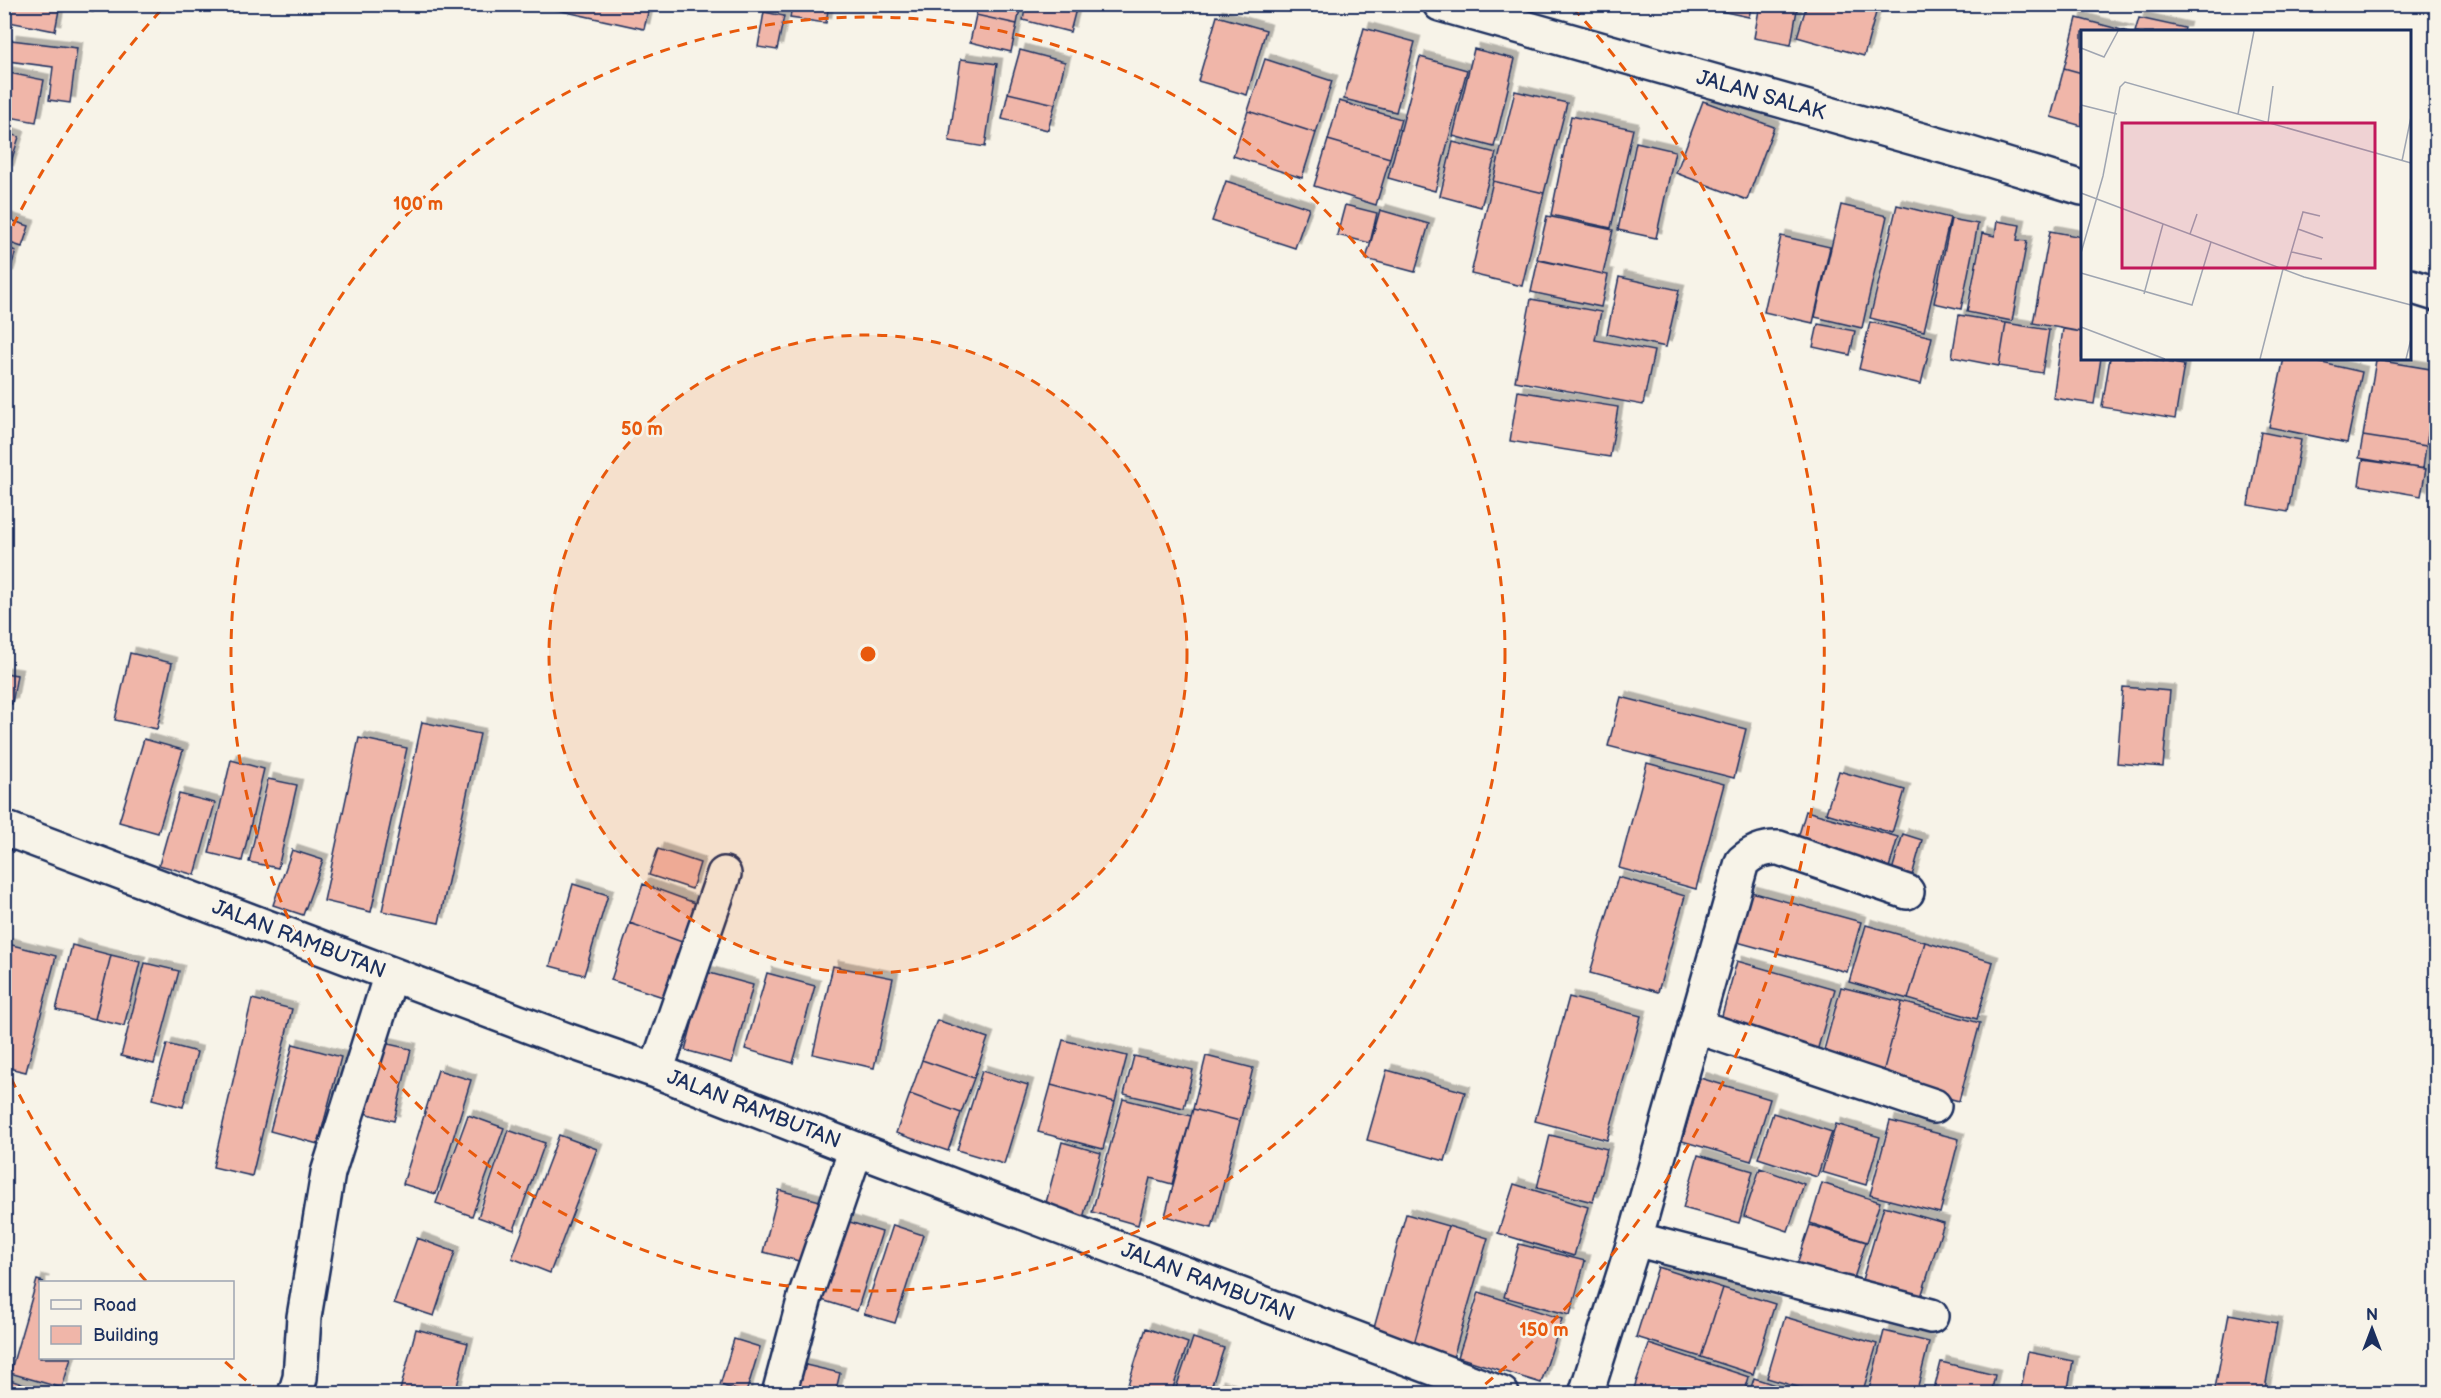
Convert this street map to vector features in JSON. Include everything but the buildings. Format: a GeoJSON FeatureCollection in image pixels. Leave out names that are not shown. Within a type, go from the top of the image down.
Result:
{"type":"FeatureCollection","features":[{"type":"Feature","properties":{"kind":"street","name":"JALAN SALAK"},"geometry":{"type":"LineString","coordinates":[[1440,4],[1953,149],[2081,188]]}},
{"type":"Feature","properties":{"kind":"street"},"geometry":{"type":"LineString","coordinates":[[2411,287],[2436,294]]}},
{"type":"Feature","properties":{"kind":"street","name":"JALAN RAMBUTAN"},"geometry":{"type":"LineString","coordinates":[[4,828],[656,1071],[1502,1394]]}},
{"type":"Feature","properties":{"kind":"street"},"geometry":{"type":"LineString","coordinates":[[1586,1394],[1635,1239],[1742,862],[1750,855],[1768,847],[1779,848],[1907,892]]}},
{"type":"Feature","properties":{"kind":"street"},"geometry":{"type":"LineString","coordinates":[[656,1071],[724,874]]}},
{"type":"Feature","properties":{"kind":"street"},"geometry":{"type":"LineString","coordinates":[[295,1394],[300,1378],[304,1317],[328,1173],[391,974]]}},
{"type":"Feature","properties":{"kind":"street"},"geometry":{"type":"LineString","coordinates":[[1695,1026],[1934,1106]]}},
{"type":"Feature","properties":{"kind":"street"},"geometry":{"type":"LineString","coordinates":[[779,1394],[805,1297],[856,1149]]}},
{"type":"Feature","properties":{"kind":"street"},"geometry":{"type":"LineString","coordinates":[[1635,1239],[1930,1316]]}}]}
